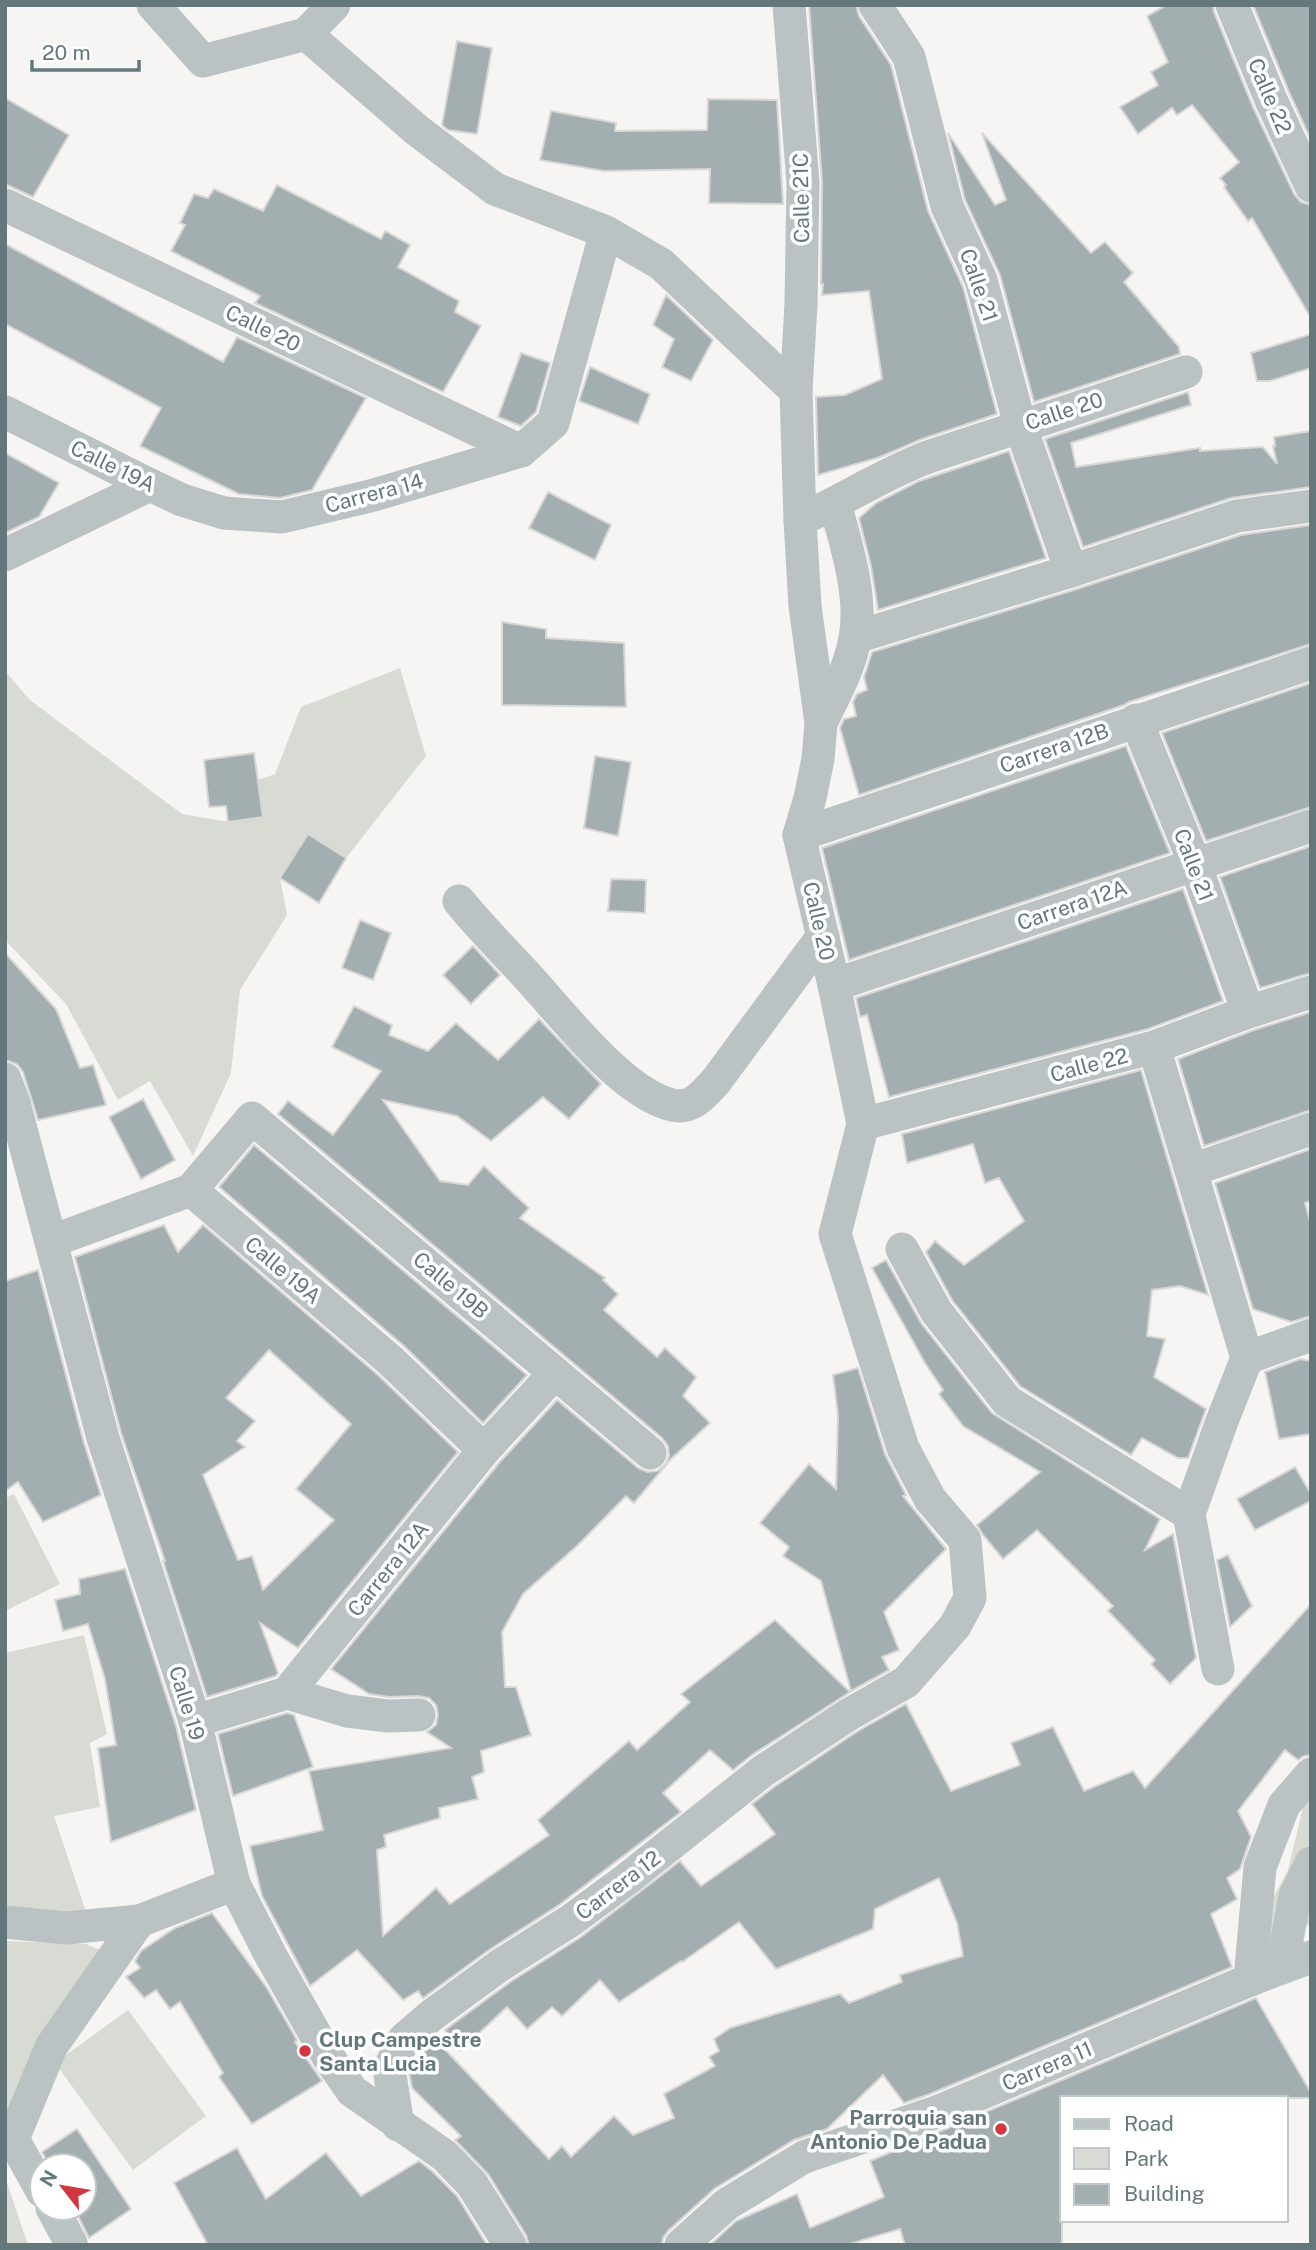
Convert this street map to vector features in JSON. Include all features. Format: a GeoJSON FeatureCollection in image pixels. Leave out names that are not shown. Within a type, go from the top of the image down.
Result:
{"type":"FeatureCollection","features":[{"type":"Feature","properties":{"kind":"street"},"geometry":{"type":"LineString","coordinates":[[153,5],[203,61],[306,34],[334,5]]}},
{"type":"Feature","properties":{"kind":"street","name":"Calle 21C"},"geometry":{"type":"LineString","coordinates":[[789,5],[803,183],[796,391],[800,520]]}},
{"type":"Feature","properties":{"kind":"street","name":"Calle 21"},"geometry":{"type":"LineString","coordinates":[[875,5],[909,57],[947,206],[981,280],[1020,425],[1071,571]]}},
{"type":"Feature","properties":{"kind":"street","name":"Calle 22"},"geometry":{"type":"LineString","coordinates":[[1232,5],[1270,100],[1311,186]]}},
{"type":"Feature","properties":{"kind":"street"},"geometry":{"type":"LineString","coordinates":[[306,34],[418,131],[495,189],[606,232],[661,264],[796,391]]}},
{"type":"Feature","properties":{"kind":"street","name":"Calle 20"},"geometry":{"type":"LineString","coordinates":[[5,205],[521,451]]}},
{"type":"Feature","properties":{"kind":"street"},"geometry":{"type":"LineString","coordinates":[[521,451],[553,423],[606,232]]}},
{"type":"Feature","properties":{"kind":"street","name":"Calle 20"},"geometry":{"type":"LineString","coordinates":[[906,1682],[955,1626],[970,1598],[965,1540],[930,1499],[903,1448],[835,1234],[863,1124],[835,985],[799,835],[810,798],[821,723],[805,606],[800,520],[835,504],[893,470],[1020,425],[1186,372]]}},
{"type":"Feature","properties":{"kind":"street","name":"Calle 19A"},"geometry":{"type":"LineString","coordinates":[[5,412],[182,500],[225,513]]}},
{"type":"Feature","properties":{"kind":"street","name":"Carrera 14"},"geometry":{"type":"LineString","coordinates":[[225,513],[282,517],[374,495],[521,451]]}},
{"type":"Feature","properties":{"kind":"street"},"geometry":{"type":"LineString","coordinates":[[5,555],[150,485]]}},
{"type":"Feature","properties":{"kind":"street"},"geometry":{"type":"LineString","coordinates":[[821,723],[843,677],[856,637],[856,590],[835,504]]}},
{"type":"Feature","properties":{"kind":"street"},"geometry":{"type":"LineString","coordinates":[[856,637],[1071,571],[1237,516],[1311,506]]}},
{"type":"Feature","properties":{"kind":"street","name":"Carrera 12B"},"geometry":{"type":"LineString","coordinates":[[799,835],[1311,663]]}},
{"type":"Feature","properties":{"kind":"street","name":"Calle 21"},"geometry":{"type":"LineString","coordinates":[[1136,720],[1195,864],[1248,1012]]}},
{"type":"Feature","properties":{"kind":"street","name":"Carrera 12A"},"geometry":{"type":"LineString","coordinates":[[835,985],[1311,827]]}},
{"type":"Feature","properties":{"kind":"street"},"geometry":{"type":"LineString","coordinates":[[459,901],[483,931],[602,1058],[643,1094],[674,1106],[697,1102],[716,1081],[823,936]]}},
{"type":"Feature","properties":{"kind":"street","name":"Calle 22"},"geometry":{"type":"LineString","coordinates":[[863,1124],[1154,1047],[1311,992]]}},
{"type":"Feature","properties":{"kind":"street"},"geometry":{"type":"LineString","coordinates":[[1154,1047],[1247,1358],[1189,1514],[1218,1668]]}},
{"type":"Feature","properties":{"kind":"street","name":"Calle 19"},"geometry":{"type":"LineString","coordinates":[[5,1079],[15,1103],[103,1438],[194,1721],[234,1884],[327,2055],[352,2091],[445,2156],[472,2185],[510,2245]]}},
{"type":"Feature","properties":{"kind":"street","name":"Calle 19B"},"geometry":{"type":"LineString","coordinates":[[191,1190],[253,1118],[650,1453]]}},
{"type":"Feature","properties":{"kind":"street"},"geometry":{"type":"LineString","coordinates":[[1192,1170],[1311,1129]]}},
{"type":"Feature","properties":{"kind":"street"},"geometry":{"type":"LineString","coordinates":[[52,1241],[191,1190]]}},
{"type":"Feature","properties":{"kind":"street","name":"Calle 19A"},"geometry":{"type":"LineString","coordinates":[[191,1190],[391,1361],[484,1450]]}},
{"type":"Feature","properties":{"kind":"street"},"geometry":{"type":"LineString","coordinates":[[902,1249],[936,1311],[1007,1401],[1189,1514]]}},
{"type":"Feature","properties":{"kind":"street"},"geometry":{"type":"LineString","coordinates":[[1247,1358],[1311,1335]]}},
{"type":"Feature","properties":{"kind":"street","name":"Carrera 12A"},"geometry":{"type":"LineString","coordinates":[[287,1693],[484,1450],[555,1373]]}},
{"type":"Feature","properties":{"kind":"street","name":"Carrera 12"},"geometry":{"type":"LineString","coordinates":[[398,2125],[389,2069],[404,2039],[499,1966],[570,1921],[617,1886],[763,1770],[848,1715],[906,1682]]}},
{"type":"Feature","properties":{"kind":"street"},"geometry":{"type":"LineString","coordinates":[[194,1721],[287,1693],[347,1711],[388,1716],[419,1715]]}},
{"type":"Feature","properties":{"kind":"street"},"geometry":{"type":"LineString","coordinates":[[1250,1980],[1260,1867],[1284,1805],[1311,1774]]}},
{"type":"Feature","properties":{"kind":"street"},"geometry":{"type":"LineString","coordinates":[[1296,1962],[1295,1896],[1311,1863]]}},
{"type":"Feature","properties":{"kind":"street"},"geometry":{"type":"LineString","coordinates":[[5,1922],[66,1928],[139,1921],[234,1884]]}},
{"type":"Feature","properties":{"kind":"street"},"geometry":{"type":"LineString","coordinates":[[28,2165],[13,2138],[51,2047],[139,1921]]}},
{"type":"Feature","properties":{"kind":"street","name":"Carrera 11"},"geometry":{"type":"LineString","coordinates":[[681,2245],[727,2204],[804,2157],[937,2112],[1296,1962]]}},
{"type":"Feature","properties":{"kind":"street"},"geometry":{"type":"LineString","coordinates":[[60,2222],[71,2243]]}},
{"type":"Feature","properties":{"kind":"green space"},"geometry":{"type":"Polygon","coordinates":[[[400,668],[426,756],[346,858],[308,834],[280,878],[287,915],[240,990],[231,1073],[193,1156],[150,1081],[118,1100],[66,1004],[5,940],[5,671],[30,700],[182,814],[229,822],[263,817],[258,780],[275,774],[301,707],[400,668]]]}},
{"type":"Feature","properties":{"kind":"green space"},"geometry":{"type":"Polygon","coordinates":[[[14,1494],[60,1584],[5,1611],[5,1498],[14,1494]]]}},
{"type":"Feature","properties":{"kind":"green space"},"geometry":{"type":"Polygon","coordinates":[[[84,1635],[107,1734],[90,1743],[100,1807],[54,1816],[87,1915],[5,1910],[5,1653],[84,1635]]]}},
{"type":"Feature","properties":{"kind":"green space"},"geometry":{"type":"Polygon","coordinates":[[[1311,1799],[1311,1921],[1306,1927],[1269,1940],[1269,1906],[1288,1870],[1303,1807],[1311,1799]]]}},
{"type":"Feature","properties":{"kind":"green space"},"geometry":{"type":"Polygon","coordinates":[[[5,1941],[86,1944],[100,1950],[5,2126],[5,1941]]]}},
{"type":"Feature","properties":{"kind":"green space"},"geometry":{"type":"Polygon","coordinates":[[[128,2010],[206,2116],[133,2170],[55,2063],[128,2010]]]}},
{"type":"Feature","properties":{"kind":"green space"},"geometry":{"type":"Polygon","coordinates":[[[5,2177],[28,2245],[5,2245],[5,2177]]]}},
{"type":"Feature","properties":{"kind":"building"},"geometry":{"type":"Polygon","coordinates":[[[809,5],[856,5],[859,16],[891,65],[928,211],[963,287],[997,414],[922,439],[880,457],[818,475],[816,397],[845,395],[882,379],[869,291],[822,295],[822,182],[809,5]]]}},
{"type":"Feature","properties":{"kind":"building"},"geometry":{"type":"Polygon","coordinates":[[[1167,5],[1213,5],[1253,107],[1294,194],[1301,202],[1311,205],[1311,318],[1252,218],[1248,221],[1224,187],[1226,185],[1220,178],[1239,162],[1192,105],[1177,115],[1172,108],[1138,134],[1120,107],[1158,85],[1151,72],[1168,62],[1147,16],[1167,5]]]}},
{"type":"Feature","properties":{"kind":"building"},"geometry":{"type":"Polygon","coordinates":[[[1253,5],[1311,5],[1311,140],[1289,92],[1253,5]]]}},
{"type":"Feature","properties":{"kind":"building"},"geometry":{"type":"Polygon","coordinates":[[[457,41],[492,48],[477,134],[448,130],[442,125],[457,41]]]}},
{"type":"Feature","properties":{"kind":"building"},"geometry":{"type":"Polygon","coordinates":[[[5,98],[69,135],[33,197],[5,184],[5,98]]]}},
{"type":"Feature","properties":{"kind":"building"},"geometry":{"type":"Polygon","coordinates":[[[708,99],[777,100],[783,204],[709,203],[710,169],[604,171],[540,160],[551,111],[616,123],[615,131],[707,130],[708,99]]]}},
{"type":"Feature","properties":{"kind":"building"},"geometry":{"type":"Polygon","coordinates":[[[948,133],[995,205],[1006,200],[982,133],[1091,253],[1105,242],[1133,273],[1124,282],[1179,347],[1180,354],[1034,402],[1000,275],[965,200],[948,133]]]}},
{"type":"Feature","properties":{"kind":"building"},"geometry":{"type":"Polygon","coordinates":[[[277,185],[381,239],[385,231],[410,245],[398,267],[459,301],[455,312],[481,326],[443,392],[255,303],[260,296],[171,251],[185,225],[180,223],[194,194],[208,198],[214,189],[263,211],[277,185]]]}},
{"type":"Feature","properties":{"kind":"building"},"geometry":{"type":"Polygon","coordinates":[[[5,244],[223,362],[237,337],[366,398],[312,490],[280,498],[239,494],[140,446],[161,408],[5,324],[5,244]]]}},
{"type":"Feature","properties":{"kind":"building"},"geometry":{"type":"Polygon","coordinates":[[[666,295],[713,340],[691,381],[662,367],[674,339],[653,325],[666,295]]]}},
{"type":"Feature","properties":{"kind":"building"},"geometry":{"type":"Polygon","coordinates":[[[1311,334],[1311,368],[1270,381],[1257,381],[1251,353],[1311,334]]]}},
{"type":"Feature","properties":{"kind":"building"},"geometry":{"type":"Polygon","coordinates":[[[521,353],[550,363],[536,412],[521,426],[498,417],[521,353]]]}},
{"type":"Feature","properties":{"kind":"building"},"geometry":{"type":"Polygon","coordinates":[[[590,367],[650,394],[638,424],[579,401],[590,367]]]}},
{"type":"Feature","properties":{"kind":"building"},"geometry":{"type":"Polygon","coordinates":[[[1188,392],[1191,405],[1071,443],[1076,467],[1200,448],[1200,451],[1263,447],[1277,464],[1274,437],[1311,431],[1311,487],[1231,498],[1083,547],[1045,439],[1188,392]]]}},
{"type":"Feature","properties":{"kind":"building"},"geometry":{"type":"Polygon","coordinates":[[[1009,451],[1046,558],[878,610],[859,518],[876,503],[919,481],[1009,451]]]}},
{"type":"Feature","properties":{"kind":"building"},"geometry":{"type":"Polygon","coordinates":[[[5,453],[59,483],[39,517],[5,533],[5,453]]]}},
{"type":"Feature","properties":{"kind":"building"},"geometry":{"type":"Polygon","coordinates":[[[548,492],[611,525],[595,560],[529,528],[548,492]]]}},
{"type":"Feature","properties":{"kind":"building"},"geometry":{"type":"Polygon","coordinates":[[[1311,525],[1311,644],[1129,702],[859,795],[840,728],[844,719],[856,716],[853,702],[857,694],[867,690],[864,677],[872,652],[1241,535],[1311,525]]]}},
{"type":"Feature","properties":{"kind":"building"},"geometry":{"type":"Polygon","coordinates":[[[502,622],[546,629],[546,638],[624,643],[626,707],[502,705],[502,622]]]}},
{"type":"Feature","properties":{"kind":"building"},"geometry":{"type":"Polygon","coordinates":[[[1311,683],[1311,807],[1206,841],[1162,733],[1311,683]]]}},
{"type":"Feature","properties":{"kind":"building"},"geometry":{"type":"Polygon","coordinates":[[[1126,746],[1170,853],[849,960],[822,848],[1126,746]]]}},
{"type":"Feature","properties":{"kind":"building"},"geometry":{"type":"Polygon","coordinates":[[[254,753],[263,817],[228,822],[226,806],[209,807],[204,760],[254,753]]]}},
{"type":"Feature","properties":{"kind":"building"},"geometry":{"type":"Polygon","coordinates":[[[595,756],[631,762],[618,836],[584,828],[595,756]]]}},
{"type":"Feature","properties":{"kind":"building"},"geometry":{"type":"Polygon","coordinates":[[[308,834],[346,858],[319,903],[280,878],[308,834]]]}},
{"type":"Feature","properties":{"kind":"building"},"geometry":{"type":"Polygon","coordinates":[[[1311,846],[1311,973],[1260,988],[1220,877],[1311,846]]]}},
{"type":"Feature","properties":{"kind":"building"},"geometry":{"type":"Polygon","coordinates":[[[611,879],[646,880],[645,913],[608,911],[611,879]]]}},
{"type":"Feature","properties":{"kind":"building"},"geometry":{"type":"Polygon","coordinates":[[[1183,889],[1223,1001],[1148,1029],[889,1097],[867,1015],[860,1017],[856,998],[1183,889]]]}},
{"type":"Feature","properties":{"kind":"building"},"geometry":{"type":"Polygon","coordinates":[[[360,920],[391,933],[373,980],[342,968],[360,920]]]}},
{"type":"Feature","properties":{"kind":"building"},"geometry":{"type":"Polygon","coordinates":[[[473,946],[500,975],[471,1004],[443,975],[473,946]]]}},
{"type":"Feature","properties":{"kind":"building"},"geometry":{"type":"Polygon","coordinates":[[[5,953],[56,1009],[80,1068],[93,1065],[106,1105],[38,1120],[23,1072],[17,1064],[5,1060],[5,953]]]}},
{"type":"Feature","properties":{"kind":"building"},"geometry":{"type":"Polygon","coordinates":[[[354,1006],[392,1025],[389,1035],[428,1051],[456,1023],[498,1060],[539,1019],[601,1084],[569,1119],[543,1097],[491,1141],[457,1116],[383,1100],[440,1181],[468,1185],[484,1166],[529,1208],[520,1218],[605,1278],[603,1280],[618,1294],[604,1310],[657,1357],[665,1348],[696,1377],[683,1396],[710,1423],[671,1459],[634,1503],[626,1496],[578,1545],[523,1594],[502,1632],[505,1687],[516,1687],[531,1735],[481,1751],[484,1772],[472,1777],[478,1799],[439,1808],[440,1818],[384,1835],[386,1847],[377,1850],[383,1936],[436,1888],[450,1904],[549,1835],[538,1820],[629,1741],[637,1750],[690,1702],[681,1694],[775,1620],[850,1692],[733,1770],[710,1750],[663,1793],[681,1812],[559,1905],[489,1950],[423,1998],[418,1991],[403,2000],[357,1950],[310,1986],[262,1896],[250,1846],[323,1830],[309,1771],[451,1748],[427,1732],[436,1725],[438,1715],[436,1705],[429,1698],[369,1694],[331,1669],[499,1463],[557,1400],[638,1468],[647,1472],[657,1471],[665,1465],[669,1456],[668,1446],[662,1438],[278,1114],[288,1101],[333,1135],[381,1071],[332,1047],[354,1006]]]}},
{"type":"Feature","properties":{"kind":"building"},"geometry":{"type":"Polygon","coordinates":[[[1311,1012],[1311,1110],[1204,1146],[1178,1059],[1311,1012]]]}},
{"type":"Feature","properties":{"kind":"building"},"geometry":{"type":"Polygon","coordinates":[[[1141,1070],[1208,1295],[1180,1286],[1152,1290],[1147,1336],[1165,1339],[1154,1377],[1206,1409],[1188,1458],[1178,1458],[1142,1438],[1131,1455],[1020,1386],[952,1300],[926,1252],[935,1241],[964,1265],[1024,1221],[999,1178],[985,1183],[973,1144],[907,1163],[902,1134],[1141,1070]]]}},
{"type":"Feature","properties":{"kind":"building"},"geometry":{"type":"Polygon","coordinates":[[[143,1099],[175,1160],[141,1179],[109,1117],[143,1099]]]}},
{"type":"Feature","properties":{"kind":"building"},"geometry":{"type":"Polygon","coordinates":[[[254,1145],[527,1375],[483,1423],[404,1346],[219,1187],[254,1145]]]}},
{"type":"Feature","properties":{"kind":"building"},"geometry":{"type":"Polygon","coordinates":[[[1311,1149],[1311,1201],[1305,1203],[1311,1225],[1311,1316],[1291,1322],[1253,1309],[1215,1183],[1311,1149]]]}},
{"type":"Feature","properties":{"kind":"building"},"geometry":{"type":"Polygon","coordinates":[[[164,1225],[178,1252],[203,1225],[378,1375],[458,1452],[298,1648],[260,1623],[278,1673],[276,1676],[207,1697],[165,1561],[121,1433],[75,1257],[164,1225]],[[269,1350],[226,1398],[255,1421],[237,1441],[245,1447],[203,1475],[238,1560],[252,1556],[263,1590],[334,1520],[296,1489],[351,1424],[269,1350]]]}},
{"type":"Feature","properties":{"kind":"building"},"geometry":{"type":"Polygon","coordinates":[[[886,1260],[921,1323],[992,1413],[1160,1519],[1145,1550],[1173,1534],[1196,1658],[1170,1684],[1151,1664],[1155,1660],[1108,1611],[1113,1606],[1037,1530],[1003,1559],[983,1535],[977,1525],[1040,1472],[963,1426],[939,1394],[943,1390],[872,1268],[886,1260]]]}},
{"type":"Feature","properties":{"kind":"building"},"geometry":{"type":"Polygon","coordinates":[[[38,1270],[84,1443],[101,1495],[43,1522],[18,1482],[5,1491],[5,1281],[38,1270]]]}},
{"type":"Feature","properties":{"kind":"building"},"geometry":{"type":"Polygon","coordinates":[[[1300,1359],[1311,1361],[1311,1434],[1279,1439],[1265,1372],[1300,1359]]]}},
{"type":"Feature","properties":{"kind":"building"},"geometry":{"type":"Polygon","coordinates":[[[858,1368],[885,1454],[906,1495],[903,1496],[946,1549],[884,1612],[899,1650],[882,1657],[889,1670],[851,1691],[821,1581],[783,1556],[789,1547],[760,1523],[809,1464],[836,1489],[838,1416],[833,1375],[858,1368]]]}},
{"type":"Feature","properties":{"kind":"building"},"geometry":{"type":"Polygon","coordinates":[[[1295,1467],[1311,1494],[1311,1501],[1255,1530],[1237,1499],[1295,1467]]]}},
{"type":"Feature","properties":{"kind":"building"},"geometry":{"type":"Polygon","coordinates":[[[1228,1555],[1252,1606],[1230,1627],[1217,1560],[1228,1555]]]}},
{"type":"Feature","properties":{"kind":"building"},"geometry":{"type":"Polygon","coordinates":[[[125,1569],[176,1726],[196,1810],[111,1842],[98,1748],[116,1745],[105,1679],[88,1624],[63,1631],[55,1600],[80,1594],[79,1579],[125,1569]]]}},
{"type":"Feature","properties":{"kind":"building"},"geometry":{"type":"Polygon","coordinates":[[[1311,1604],[1311,1755],[1298,1760],[1285,1750],[1238,1811],[1251,1837],[1240,1869],[1227,1878],[1237,1899],[1211,1914],[1232,1967],[904,2103],[883,2075],[827,2129],[794,2140],[714,2189],[668,2231],[662,2245],[529,2245],[526,2235],[488,2174],[455,2140],[461,2136],[412,2088],[409,2072],[436,2040],[549,2159],[562,2146],[571,2157],[614,2116],[633,2135],[674,2118],[664,2094],[715,2066],[709,2057],[719,2051],[714,2039],[730,2028],[840,1994],[849,2003],[902,1982],[900,1975],[963,1956],[957,1923],[939,1878],[875,1909],[873,1929],[776,1969],[739,1922],[619,2002],[600,1980],[562,2016],[552,2007],[527,2029],[507,2007],[460,2051],[445,2030],[510,1982],[581,1937],[680,1861],[701,1886],[775,1834],[752,1804],[858,1731],[906,1704],[951,1791],[1020,1765],[1011,1743],[1053,1727],[1084,1791],[1133,1771],[1145,1788],[1311,1604]]]}},
{"type":"Feature","properties":{"kind":"building"},"geometry":{"type":"Polygon","coordinates":[[[287,1713],[294,1715],[313,1767],[233,1796],[218,1734],[287,1713]]]}},
{"type":"Feature","properties":{"kind":"building"},"geometry":{"type":"Polygon","coordinates":[[[212,1913],[267,1988],[297,2040],[295,2042],[322,2081],[252,2124],[219,2077],[223,2073],[180,2002],[170,2009],[156,1990],[144,1998],[126,1977],[140,1968],[135,1961],[141,1951],[175,1928],[212,1913]]]}},
{"type":"Feature","properties":{"kind":"building","name":"Parroquia san Antonio De Padua"},"geometry":{"type":"Polygon","coordinates":[[[1256,1998],[1311,2093],[1311,2098],[1060,2096],[1062,2245],[905,2245],[900,2229],[846,2245],[710,2245],[736,2221],[797,2194],[810,2228],[884,2197],[870,2161],[1256,1998]]]}},
{"type":"Feature","properties":{"kind":"building"},"geometry":{"type":"Polygon","coordinates":[[[77,2129],[93,2152],[42,2152],[77,2129]]]}},
{"type":"Feature","properties":{"kind":"building"},"geometry":{"type":"Polygon","coordinates":[[[237,2148],[266,2199],[326,2153],[361,2196],[419,2161],[457,2196],[487,2245],[208,2245],[174,2183],[237,2148]]]}},
{"type":"Feature","properties":{"kind":"building"},"geometry":{"type":"Polygon","coordinates":[[[98,2160],[131,2209],[89,2238],[81,2222],[98,2222],[98,2160]]]}},
{"type":"Feature","properties":{"kind":"place","name":"Clup Campestre Santa Lucia"},"geometry":{"type":"Point","coordinates":[305,2051]}},
{"type":"Feature","properties":{"kind":"place","name":"Parroquia san Antonio De Padua"},"geometry":{"type":"Point","coordinates":[1001,2129]}}]}
